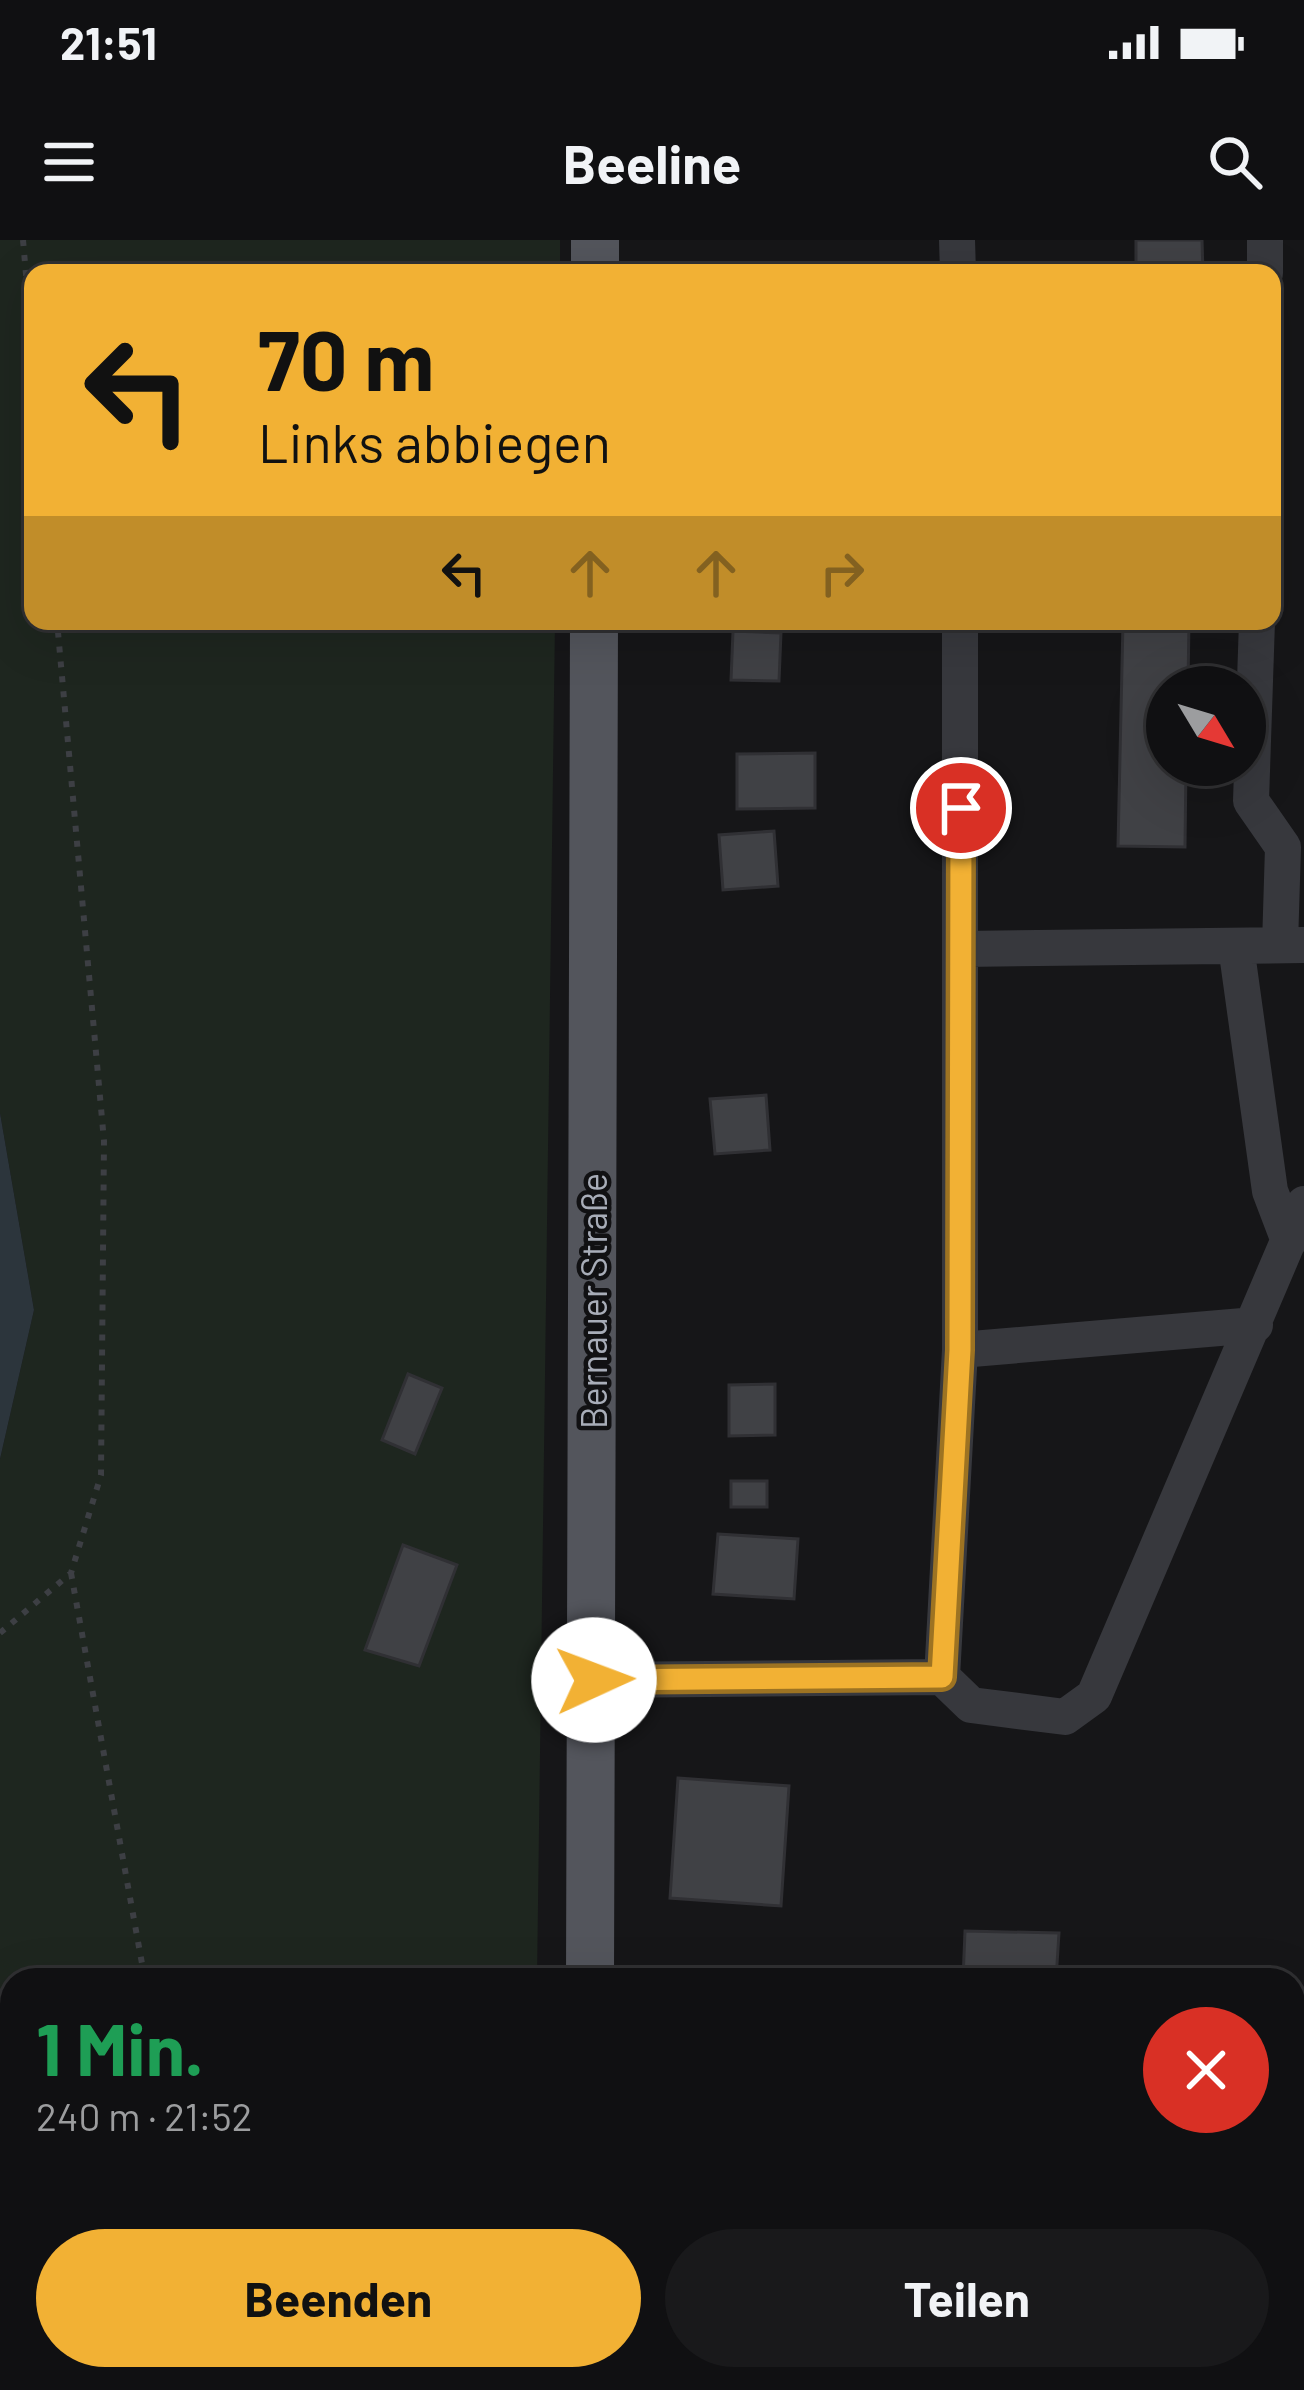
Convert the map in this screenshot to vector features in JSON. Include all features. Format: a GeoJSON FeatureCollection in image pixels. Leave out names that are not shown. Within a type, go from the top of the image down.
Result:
{"type":"FeatureCollection","features":[{"type":"Feature","properties":{"kind":"main road","name":"Bernauer Straße"},"geometry":{"type":"LineString","coordinates":[[590,1968],[594,630]]}},
{"type":"Feature","properties":{"kind":"street"},"geometry":{"type":"LineString","coordinates":[[942,1677],[960,1350],[960,630]]}},
{"type":"Feature","properties":{"kind":"street"},"geometry":{"type":"LineString","coordinates":[[962,949],[1292,945],[1282,847],[1251,801],[1257,630]]}},
{"type":"Feature","properties":{"kind":"street"},"geometry":{"type":"LineString","coordinates":[[1236,946],[1270,1191],[1289,1241]]}},
{"type":"Feature","properties":{"kind":"street"},"geometry":{"type":"LineString","coordinates":[[594,1680],[942,1677],[971,1706],[1065,1717],[1094,1696],[1304,1204]]}},
{"type":"Feature","properties":{"kind":"street"},"geometry":{"type":"LineString","coordinates":[[960,1350],[1255,1325]]}},
{"type":"Feature","properties":{"kind":"path"},"geometry":{"type":"LineString","coordinates":[[58,630],[104,1141],[101,1475],[71,1573],[143,1968]]}},
{"type":"Feature","properties":{"kind":"path"},"geometry":{"type":"LineString","coordinates":[[0,1633],[71,1573]]}},
{"type":"Feature","properties":{"kind":"shaded area"},"geometry":{"type":"Polygon","coordinates":[[[0,240],[560,240],[560,264],[24,264],[24,630],[555,630],[537,1968],[0,1968],[0,1459],[34,1310],[0,1113],[0,240]]]}},
{"type":"Feature","properties":{"kind":"shaded area"},"geometry":{"type":"Polygon","coordinates":[[[0,1113],[34,1310],[0,1459],[0,1113]]]}},
{"type":"Feature","properties":{"kind":"building"},"geometry":{"type":"Polygon","coordinates":[[[1136,240],[1202,240],[1203,264],[1136,264],[1136,240]]]}},
{"type":"Feature","properties":{"kind":"building"},"geometry":{"type":"Polygon","coordinates":[[[1123,630],[1189,630],[1188,666],[1146,666],[1146,786],[1186,786],[1185,847],[1118,846],[1123,630]]]}},
{"type":"Feature","properties":{"kind":"building"},"geometry":{"type":"Polygon","coordinates":[[[733,631],[781,633],[779,681],[731,680],[733,631]]]}},
{"type":"Feature","properties":{"kind":"building"},"geometry":{"type":"Polygon","coordinates":[[[815,753],[815,808],[737,809],[737,754],[815,753]]]}},
{"type":"Feature","properties":{"kind":"building"},"geometry":{"type":"Polygon","coordinates":[[[774,831],[778,886],[723,890],[719,835],[774,831]]]}},
{"type":"Feature","properties":{"kind":"building"},"geometry":{"type":"Polygon","coordinates":[[[766,1095],[770,1150],[715,1154],[710,1099],[766,1095]]]}},
{"type":"Feature","properties":{"kind":"building"},"geometry":{"type":"Polygon","coordinates":[[[408,1374],[442,1388],[415,1454],[382,1440],[408,1374]]]}},
{"type":"Feature","properties":{"kind":"building"},"geometry":{"type":"Polygon","coordinates":[[[775,1384],[775,1435],[729,1436],[729,1385],[775,1384]]]}},
{"type":"Feature","properties":{"kind":"building"},"geometry":{"type":"Polygon","coordinates":[[[731,1481],[767,1481],[767,1507],[731,1507],[731,1481]]]}},
{"type":"Feature","properties":{"kind":"building"},"geometry":{"type":"Polygon","coordinates":[[[718,1534],[798,1539],[794,1599],[713,1594],[718,1534]]]}},
{"type":"Feature","properties":{"kind":"building"},"geometry":{"type":"Polygon","coordinates":[[[403,1545],[457,1565],[419,1666],[365,1650],[403,1545]]]}},
{"type":"Feature","properties":{"kind":"building"},"geometry":{"type":"Polygon","coordinates":[[[678,1778],[789,1786],[781,1906],[670,1898],[678,1778]]]}},
{"type":"Feature","properties":{"kind":"building"},"geometry":{"type":"Polygon","coordinates":[[[965,1931],[1059,1933],[1057,1968],[963,1968],[965,1931]]]}},
{"type":"Feature","properties":{"kind":"route"},"geometry":{"type":"LineString","coordinates":[[594,1680],[942,1677],[960,1350],[961,808]]}}]}
